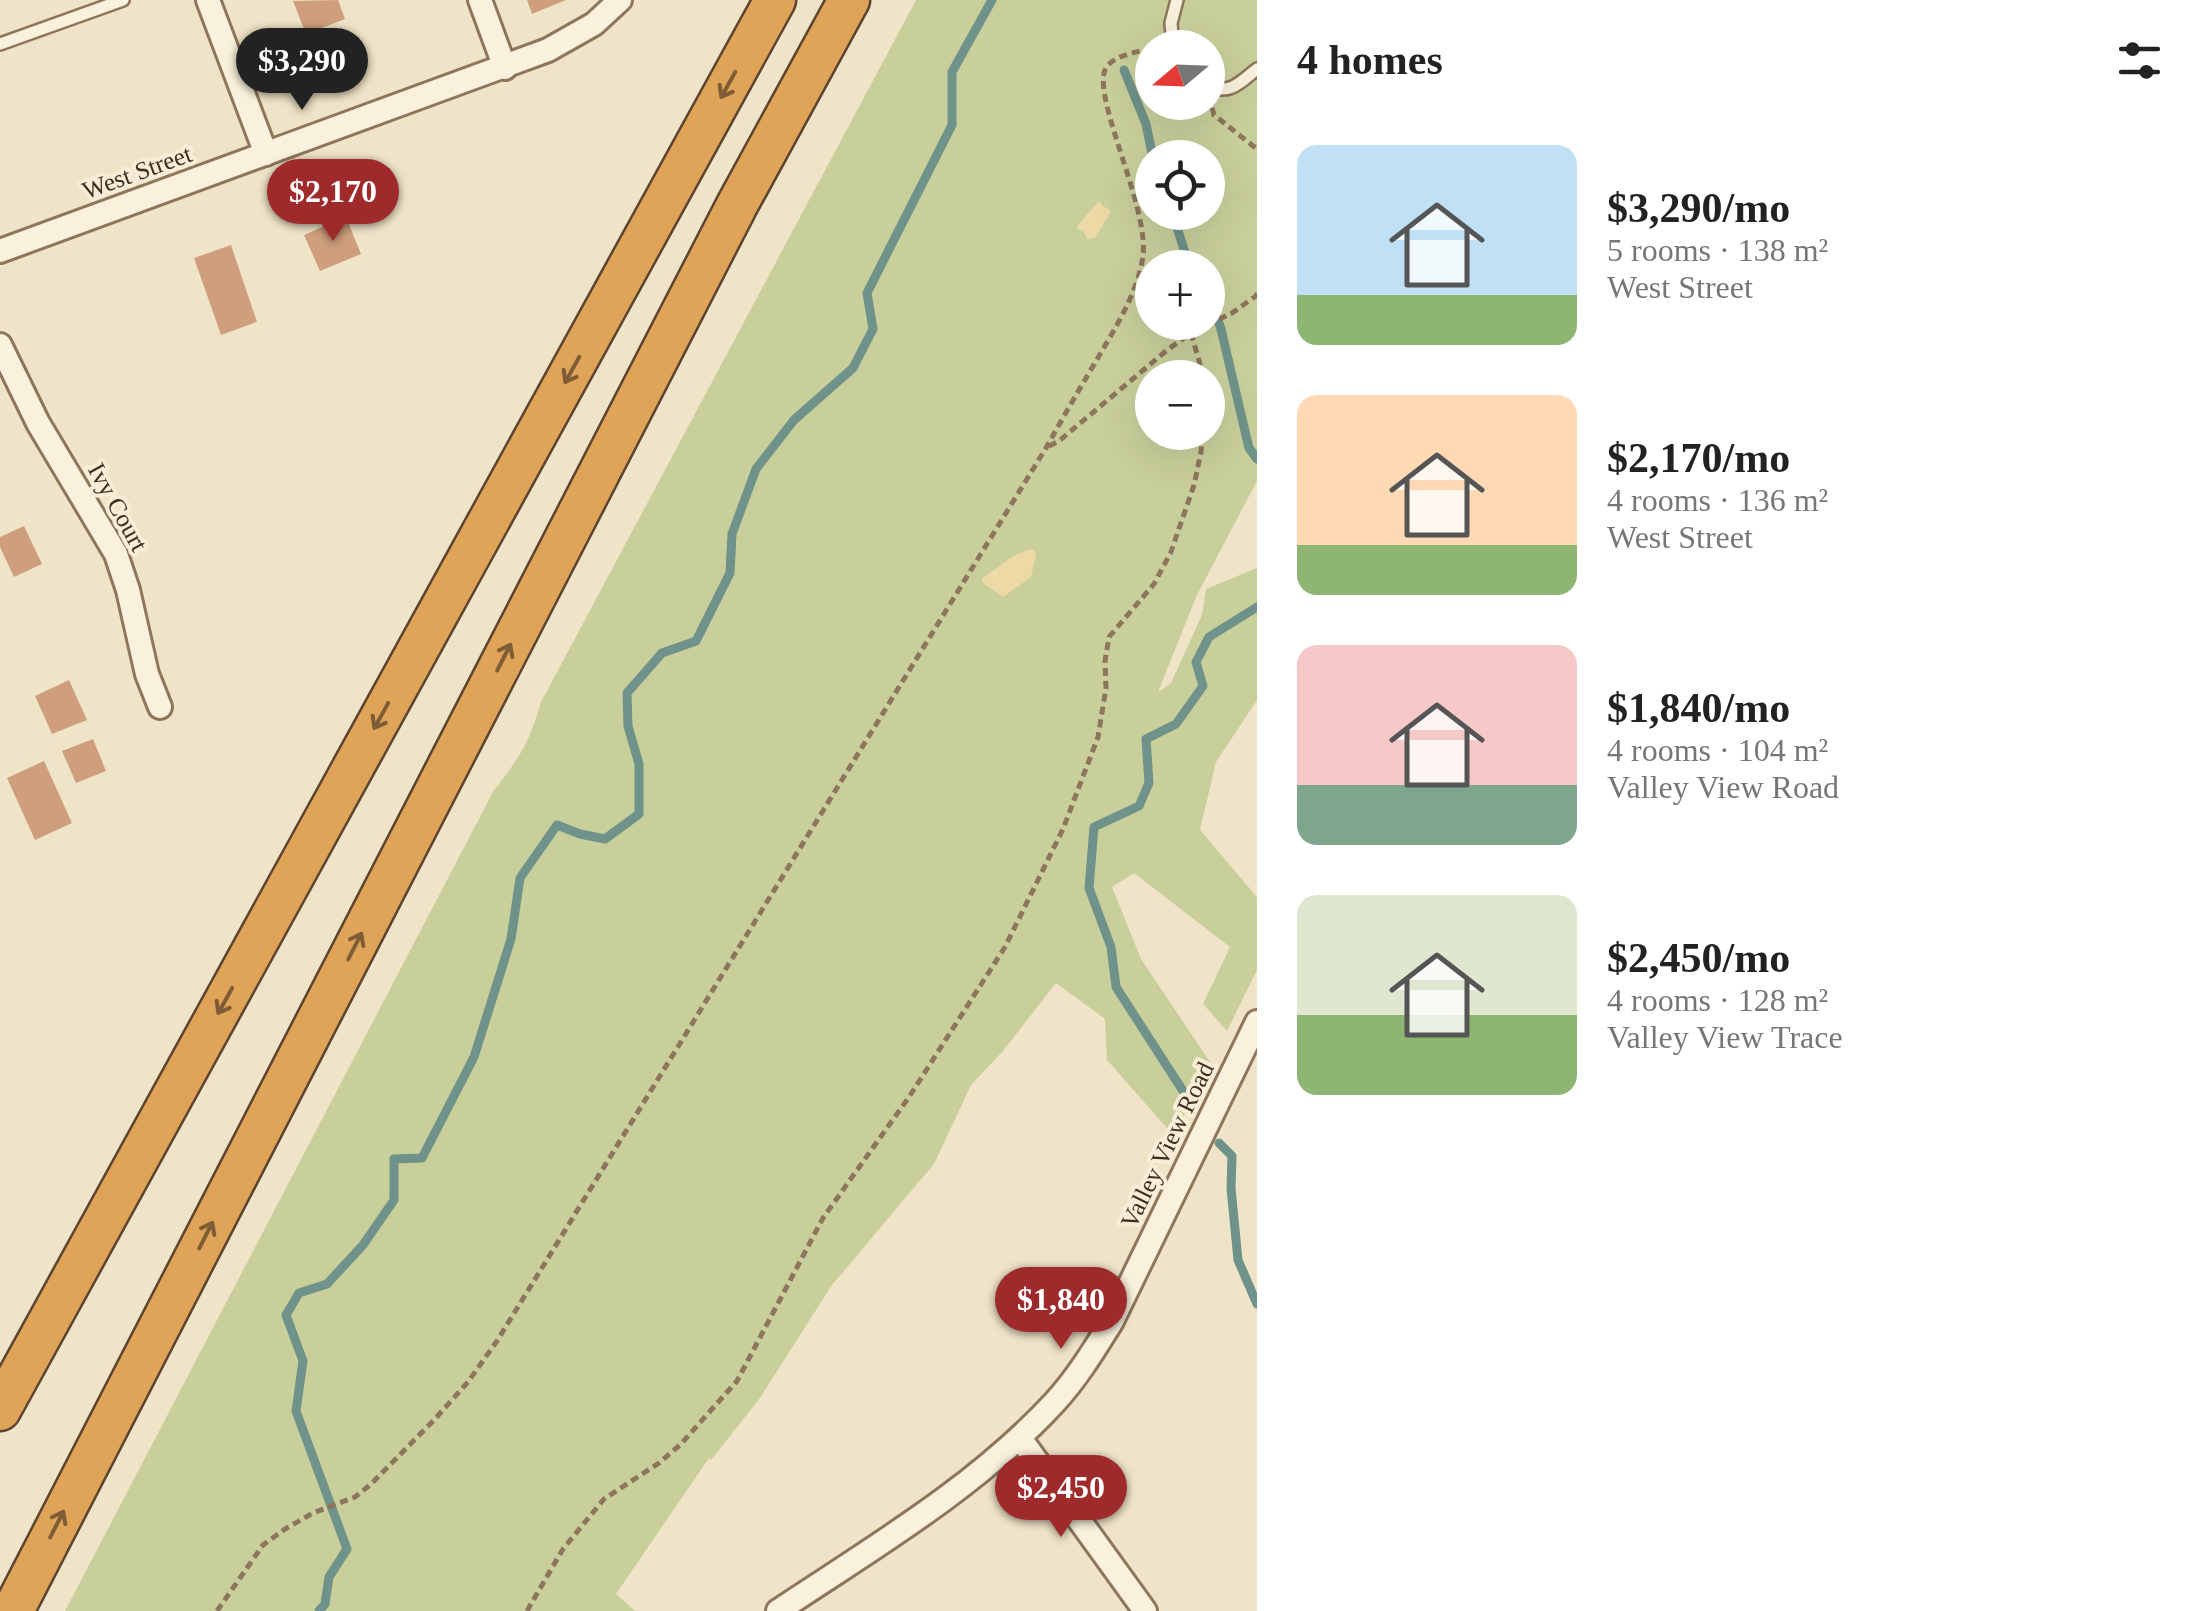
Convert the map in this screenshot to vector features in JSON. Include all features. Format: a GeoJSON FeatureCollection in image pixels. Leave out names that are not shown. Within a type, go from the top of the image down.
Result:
{"type":"FeatureCollection","features":[{"type":"Feature","properties":{"kind":"highway"},"geometry":{"type":"LineString","coordinates":[[0,1410],[775,0]]}},
{"type":"Feature","properties":{"kind":"highway"},"geometry":{"type":"LineString","coordinates":[[13,1611],[737,206],[849,0]]}},
{"type":"Feature","properties":{"kind":"street"},"geometry":{"type":"LineString","coordinates":[[208,0],[266,154]]}},
{"type":"Feature","properties":{"kind":"street"},"geometry":{"type":"LineString","coordinates":[[480,0],[505,68]]}},
{"type":"Feature","properties":{"kind":"street","name":"West Street"},"geometry":{"type":"LineString","coordinates":[[0,251],[505,68],[566,42],[620,0]]}},
{"type":"Feature","properties":{"kind":"street","name":"Ivy Court"},"geometry":{"type":"LineString","coordinates":[[0,345],[38,423],[116,554],[147,674],[160,707]]}},
{"type":"Feature","properties":{"kind":"street","name":"Valley View Road"},"geometry":{"type":"LineString","coordinates":[[778,1611],[939,1504],[1020,1438],[1088,1361],[1112,1321],[1257,1022]]}},
{"type":"Feature","properties":{"kind":"street"},"geometry":{"type":"LineString","coordinates":[[1020,1438],[1145,1611]]}},
{"type":"Feature","properties":{"kind":"lane"},"geometry":{"type":"LineString","coordinates":[[0,44],[123,0]]}},
{"type":"Feature","properties":{"kind":"lane"},"geometry":{"type":"LineString","coordinates":[[1171,30],[1177,0]]}},
{"type":"Feature","properties":{"kind":"lane"},"geometry":{"type":"LineString","coordinates":[[1225,89],[1257,69]]}},
{"type":"Feature","properties":{"kind":"path"},"geometry":{"type":"LineString","coordinates":[[216,1611],[263,1546],[285,1530],[370,1485],[468,1382],[497,1341],[1046,448],[1111,336],[1140,269],[1142,224],[1110,113],[1104,77],[1112,61],[1135,54]]}},
{"type":"Feature","properties":{"kind":"path"},"geometry":{"type":"LineString","coordinates":[[1220,120],[1257,149]]}},
{"type":"Feature","properties":{"kind":"path"},"geometry":{"type":"LineString","coordinates":[[1225,316],[1257,293]]}},
{"type":"Feature","properties":{"kind":"path"},"geometry":{"type":"LineString","coordinates":[[1046,448],[1181,340]]}},
{"type":"Feature","properties":{"kind":"path"},"geometry":{"type":"LineString","coordinates":[[527,1611],[563,1550],[604,1499],[680,1445],[737,1381],[823,1218],[910,1098],[1004,947],[1063,829],[1098,737],[1110,638],[1154,584],[1170,552],[1194,485],[1200,450]]}},
{"type":"Feature","properties":{"kind":"green space"},"geometry":{"type":"Polygon","coordinates":[[[916,0],[1257,0],[1257,481],[1197,595],[1158,692],[1171,683],[1202,615],[1206,589],[1257,568],[1257,700],[1216,762],[1200,830],[1257,897],[1257,970],[1227,1031],[1203,1004],[1230,947],[1134,873],[1112,887],[1141,959],[1212,1065],[1173,1135],[1107,1060],[1105,1019],[1056,983],[971,1085],[934,1164],[832,1285],[760,1398],[709,1458],[616,1594],[635,1611],[65,1611],[494,790],[523,749],[541,702],[916,0]]]}},
{"type":"Feature","properties":{"kind":"sand"},"geometry":{"type":"Polygon","coordinates":[[[1099,201],[1111,211],[1095,238],[1087,239],[1077,226],[1099,201]]]}},
{"type":"Feature","properties":{"kind":"sand"},"geometry":{"type":"Polygon","coordinates":[[[1030,549],[1036,555],[1031,577],[1003,597],[983,583],[982,579],[1010,558],[1030,549]]]}},
{"type":"Feature","properties":{"kind":"building"},"geometry":{"type":"Polygon","coordinates":[[[338,0],[345,19],[306,34],[293,1],[338,0]]]}},
{"type":"Feature","properties":{"kind":"building"},"geometry":{"type":"Polygon","coordinates":[[[527,0],[566,0],[532,14],[527,0]]]}},
{"type":"Feature","properties":{"kind":"building"},"geometry":{"type":"Polygon","coordinates":[[[346,217],[361,254],[320,271],[304,235],[346,217]]]}},
{"type":"Feature","properties":{"kind":"building"},"geometry":{"type":"Polygon","coordinates":[[[231,245],[257,322],[221,335],[194,258],[231,245]]]}},
{"type":"Feature","properties":{"kind":"building"},"geometry":{"type":"Polygon","coordinates":[[[24,526],[42,564],[14,577],[0,547],[0,537],[24,526]]]}},
{"type":"Feature","properties":{"kind":"building"},"geometry":{"type":"Polygon","coordinates":[[[69,680],[87,720],[52,734],[35,696],[69,680]]]}},
{"type":"Feature","properties":{"kind":"building"},"geometry":{"type":"Polygon","coordinates":[[[93,739],[106,771],[76,783],[62,751],[93,739]]]}},
{"type":"Feature","properties":{"kind":"building"},"geometry":{"type":"Polygon","coordinates":[[[44,761],[72,823],[35,840],[7,778],[44,761]]]}},
{"type":"Feature","properties":{"kind":"waterway"},"geometry":{"type":"LineString","coordinates":[[319,1611],[325,1604],[329,1577],[347,1549],[296,1411],[303,1361],[286,1315],[299,1293],[327,1284],[363,1245],[394,1200],[394,1159],[422,1158],[474,1057],[511,939],[520,878],[557,825],[605,839],[639,814],[639,764],[628,726],[627,693],[662,653],[696,641],[730,573],[732,534],[756,469],[794,420],[853,368],[873,329],[867,293],[952,125],[952,72],[992,0]]}},
{"type":"Feature","properties":{"kind":"waterway"},"geometry":{"type":"LineString","coordinates":[[1124,70],[1149,140]]}},
{"type":"Feature","properties":{"kind":"waterway"},"geometry":{"type":"LineString","coordinates":[[1178,230],[1184,250]]}},
{"type":"Feature","properties":{"kind":"waterway"},"geometry":{"type":"LineString","coordinates":[[1224,340],[1249,448],[1257,459]]}},
{"type":"Feature","properties":{"kind":"waterway"},"geometry":{"type":"LineString","coordinates":[[1194,1108],[1116,987],[1111,947],[1089,888],[1094,827],[1139,806],[1149,783],[1146,739],[1176,724],[1203,686],[1196,662],[1209,637],[1257,607]]}},
{"type":"Feature","properties":{"kind":"waterway"},"geometry":{"type":"LineString","coordinates":[[1219,1143],[1232,1156],[1238,1260],[1257,1304]]}}]}
